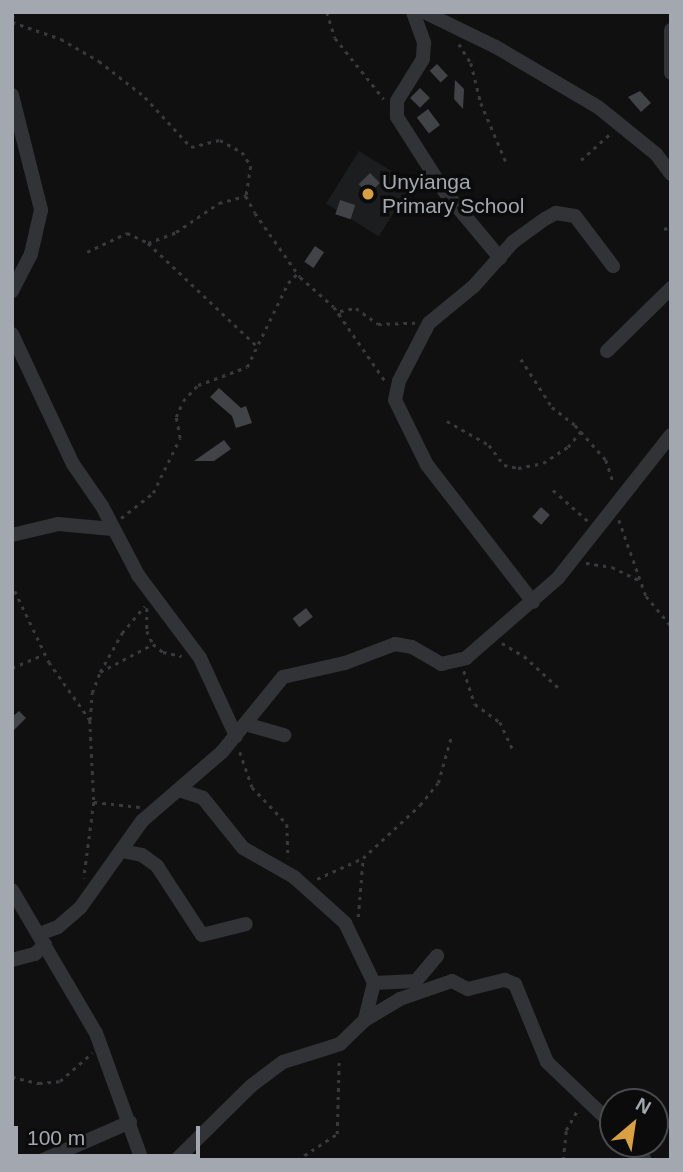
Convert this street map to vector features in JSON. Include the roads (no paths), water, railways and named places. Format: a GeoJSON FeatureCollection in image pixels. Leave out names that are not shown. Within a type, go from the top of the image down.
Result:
{"type":"FeatureCollection","features":[{"type":"Feature","properties":{"kind":"street"},"geometry":{"type":"LineString","coordinates":[[413,12],[424,43],[423,59],[395,108],[408,139],[445,192],[500,258]]}},
{"type":"Feature","properties":{"kind":"street"},"geometry":{"type":"LineString","coordinates":[[424,12],[565,86],[621,123],[671,174]]}},
{"type":"Feature","properties":{"kind":"street"},"geometry":{"type":"LineString","coordinates":[[671,30],[671,73]]}},
{"type":"Feature","properties":{"kind":"street"},"geometry":{"type":"LineString","coordinates":[[12,95],[41,210],[31,254],[12,291]]}},
{"type":"Feature","properties":{"kind":"street"},"geometry":{"type":"LineString","coordinates":[[533,602],[441,486],[395,400],[404,366],[429,323],[545,219],[566,213],[575,216],[613,265]]}},
{"type":"Feature","properties":{"kind":"street"},"geometry":{"type":"LineString","coordinates":[[607,351],[671,288]]}},
{"type":"Feature","properties":{"kind":"street"},"geometry":{"type":"LineString","coordinates":[[12,334],[73,464],[148,587],[200,658],[238,734]]}},
{"type":"Feature","properties":{"kind":"street"},"geometry":{"type":"LineString","coordinates":[[12,960],[35,954],[42,939],[80,908],[158,805],[179,790],[238,734],[271,689],[290,674],[345,663],[395,644],[412,647],[441,664],[461,661],[493,638],[571,563],[595,528],[614,510],[671,435]]}},
{"type":"Feature","properties":{"kind":"street"},"geometry":{"type":"LineString","coordinates":[[12,535],[58,524],[114,531]]}},
{"type":"Feature","properties":{"kind":"street"},"geometry":{"type":"LineString","coordinates":[[238,734],[284,735]]}},
{"type":"Feature","properties":{"kind":"street"},"geometry":{"type":"LineString","coordinates":[[179,790],[203,798],[243,848],[295,879],[345,923],[357,941],[374,983],[365,1020]]}},
{"type":"Feature","properties":{"kind":"street"},"geometry":{"type":"LineString","coordinates":[[122,851],[142,855],[157,866],[202,935],[246,923]]}},
{"type":"Feature","properties":{"kind":"street"},"geometry":{"type":"LineString","coordinates":[[14,897],[42,939],[103,1048],[142,1160]]}},
{"type":"Feature","properties":{"kind":"street"},"geometry":{"type":"LineString","coordinates":[[374,983],[416,981],[437,956]]}},
{"type":"Feature","properties":{"kind":"street"},"geometry":{"type":"LineString","coordinates":[[176,1160],[266,1073],[283,1062],[347,1040],[365,1020],[400,999],[447,982],[468,989],[509,980],[518,989],[522,1010],[547,1062],[599,1113]]}},
{"type":"Feature","properties":{"kind":"street"},"geometry":{"type":"LineString","coordinates":[[43,1160],[130,1122]]}},
{"type":"Feature","properties":{"kind":"place","name":"Unyianga Primary School"},"geometry":{"type":"Point","coordinates":[368,194]}}]}
